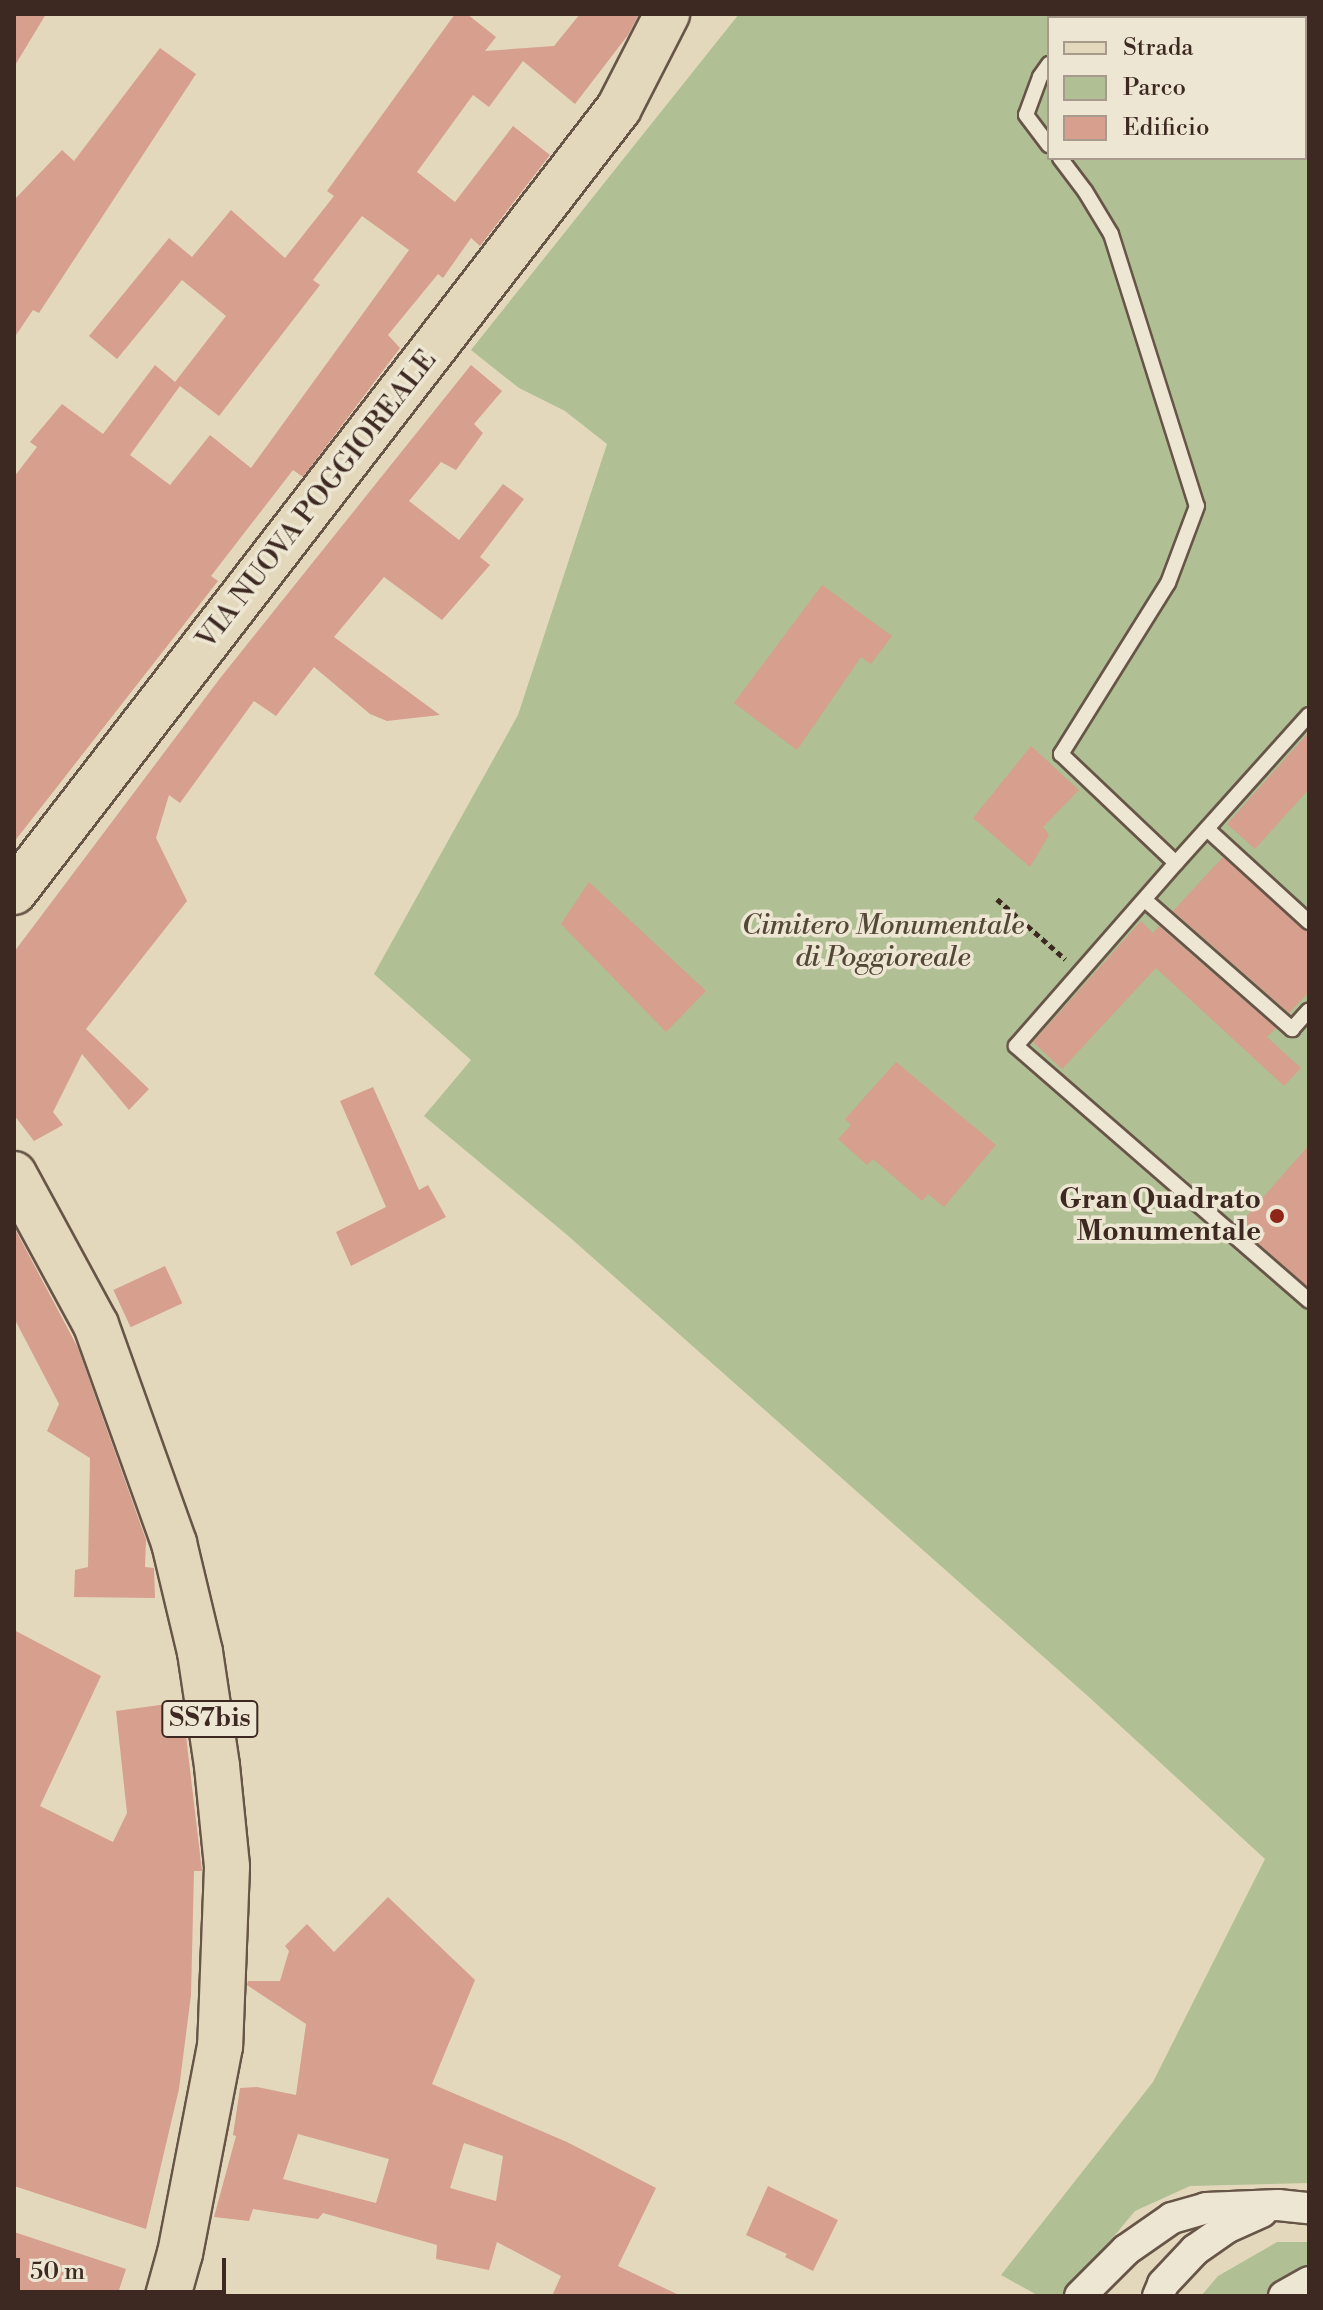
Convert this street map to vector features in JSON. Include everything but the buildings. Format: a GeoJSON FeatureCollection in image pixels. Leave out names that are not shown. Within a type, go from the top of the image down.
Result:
{"type":"FeatureCollection","features":[{"type":"Feature","properties":{"kind":"main road","name":"VIA NUOVA POGGIOREALE"},"geometry":{"type":"LineString","coordinates":[[14,892],[619,108],[667,14]]}},
{"type":"Feature","properties":{"kind":"main road","name":"SS7bis"},"geometry":{"type":"LineString","coordinates":[[14,1174],[96,1325],[174,1543],[200,1652],[217,1766],[227,1867],[220,2046],[180,2253],[168,2296]]}},
{"type":"Feature","properties":{"kind":"street"},"geometry":{"type":"LineString","coordinates":[[1160,2290],[1195,2250],[1226,2228],[1278,2205]]}},
{"type":"Feature","properties":{"kind":"street"},"geometry":{"type":"LineString","coordinates":[[1080,2296],[1126,2250],[1172,2218],[1206,2208],[1278,2205],[1309,2208]]}},
{"type":"Feature","properties":{"kind":"street"},"geometry":{"type":"LineString","coordinates":[[1126,2250],[1149,2254],[1158,2265],[1160,2290]]}},
{"type":"Feature","properties":{"kind":"street"},"geometry":{"type":"LineString","coordinates":[[1284,2296],[1309,2282]]}},
{"type":"Feature","properties":{"kind":"lane"},"geometry":{"type":"LineString","coordinates":[[1047,67],[1026,115],[1047,142]]}},
{"type":"Feature","properties":{"kind":"lane"},"geometry":{"type":"LineString","coordinates":[[1061,160],[1111,234],[1197,506],[1168,583],[1061,754],[1176,863]]}},
{"type":"Feature","properties":{"kind":"lane"},"geometry":{"type":"LineString","coordinates":[[1309,715],[1176,863],[1085,976],[1016,1046],[1309,1301]]}},
{"type":"Feature","properties":{"kind":"lane"},"geometry":{"type":"LineString","coordinates":[[1207,829],[1309,922]]}},
{"type":"Feature","properties":{"kind":"lane"},"geometry":{"type":"LineString","coordinates":[[1145,900],[1292,1029],[1309,1010]]}},
{"type":"Feature","properties":{"kind":"path"},"geometry":{"type":"LineString","coordinates":[[997,899],[1085,976]]}},
{"type":"Feature","properties":{"kind":"green space","name":"Cimitero Monumentale di Poggioreale"},"geometry":{"type":"Polygon","coordinates":[[[739,14],[1309,14],[1309,2183],[1190,2186],[1135,2211],[1064,2296],[1039,2296],[1001,2275],[1153,2082],[1265,1859],[1090,1698],[566,1234],[424,1116],[471,1060],[374,974],[518,715],[607,444],[565,411],[519,388],[471,350],[739,14]]]}},
{"type":"Feature","properties":{"kind":"green space"},"geometry":{"type":"Polygon","coordinates":[[[1277,2242],[1309,2242],[1309,2296],[1201,2296],[1218,2276],[1277,2242]]]}},
{"type":"Feature","properties":{"kind":"place","name":"Gran Quadrato Monumentale"},"geometry":{"type":"Point","coordinates":[1277,1216]}}]}
